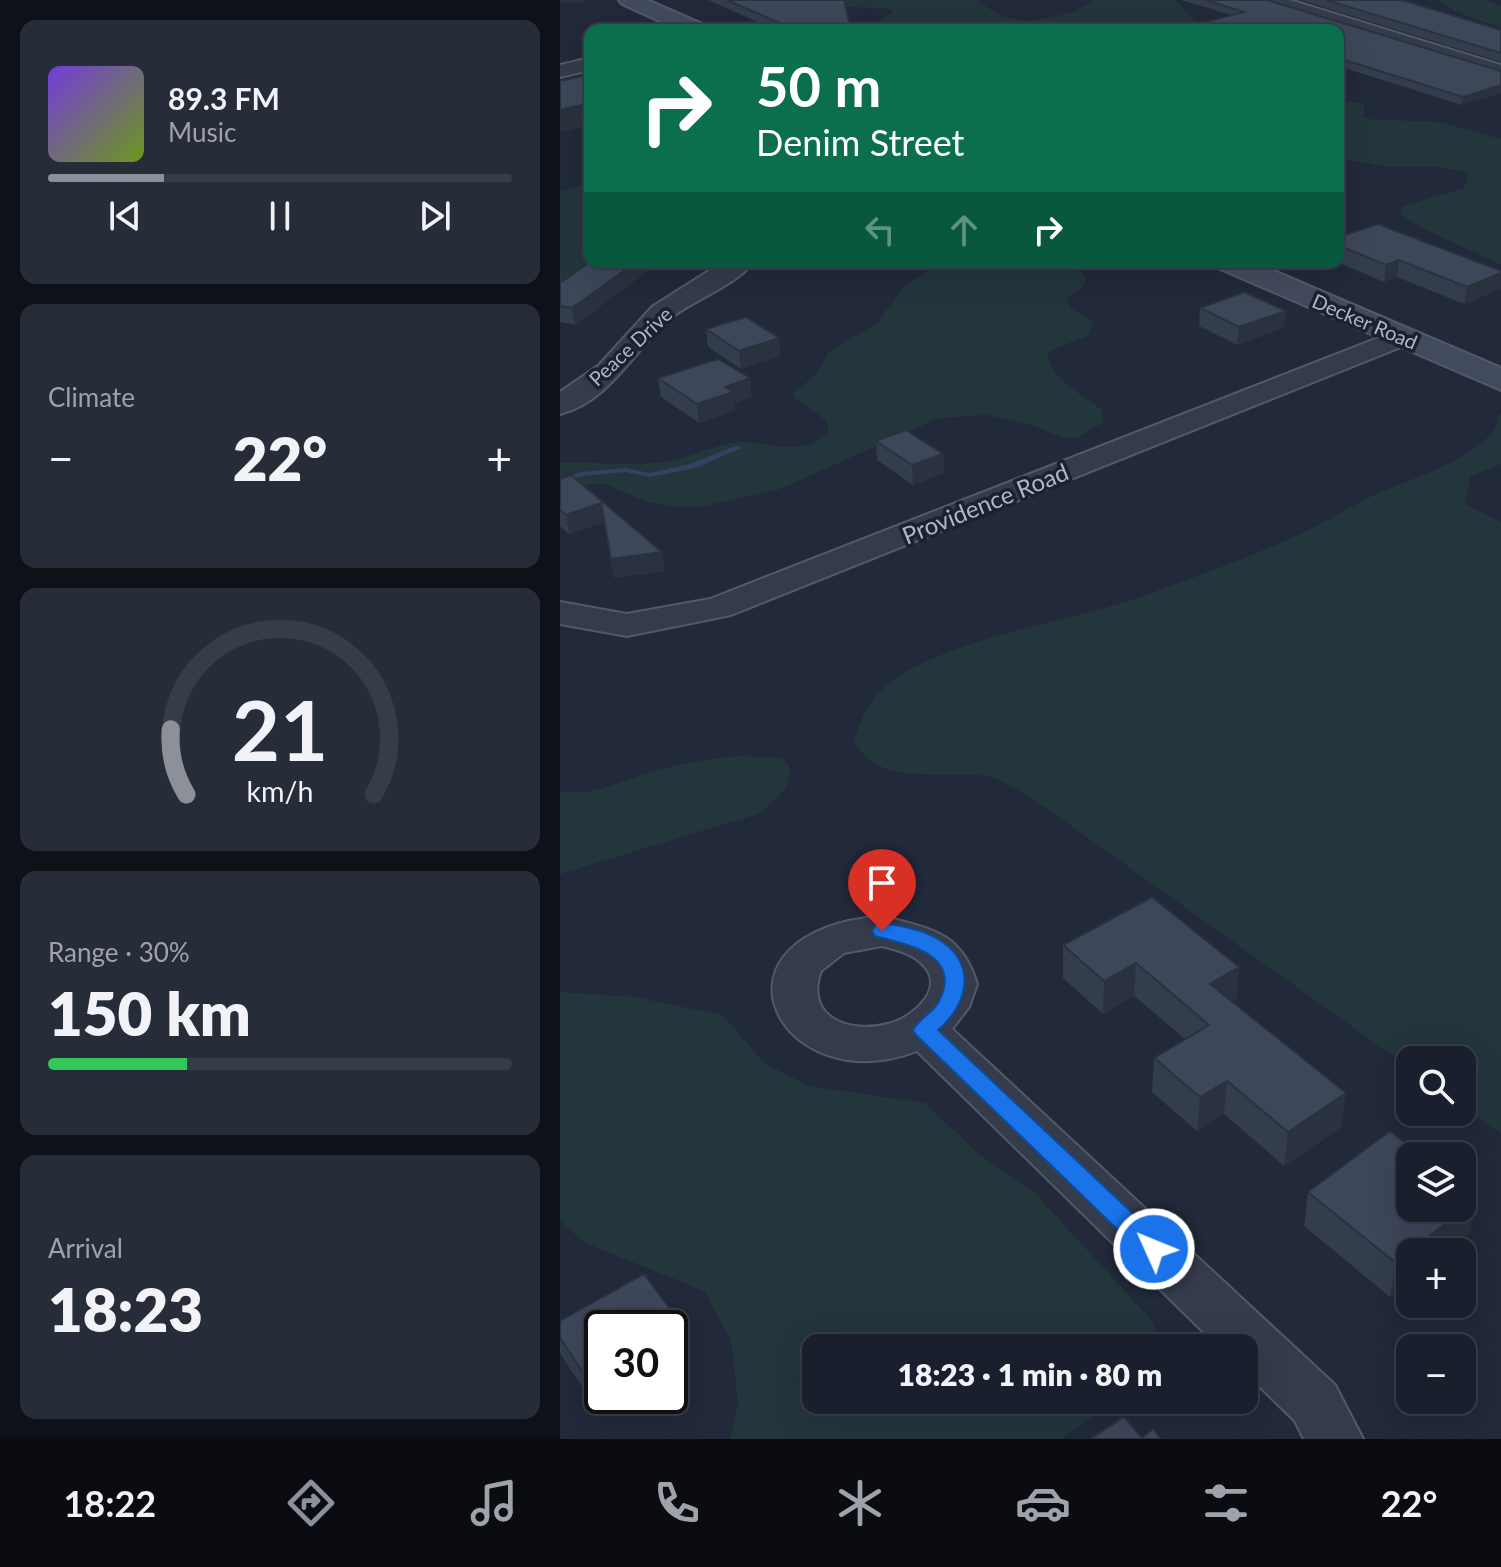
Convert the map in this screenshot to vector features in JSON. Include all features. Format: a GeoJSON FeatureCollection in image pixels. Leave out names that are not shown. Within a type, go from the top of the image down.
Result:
{"type":"FeatureCollection","features":[{"type":"Feature","properties":{"kind":"street"},"geometry":{"type":"LineString","coordinates":[[629,0],[683,24]]}},
{"type":"Feature","properties":{"kind":"street"},"geometry":{"type":"LineString","coordinates":[[1271,0],[1501,71]]}},
{"type":"Feature","properties":{"kind":"street"},"geometry":{"type":"LineString","coordinates":[[560,71],[584,65]]}},
{"type":"Feature","properties":{"kind":"street","name":"Peace Drive"},"geometry":{"type":"LineString","coordinates":[[560,405],[608,372],[661,313],[731,268]]}},
{"type":"Feature","properties":{"kind":"street","name":"Decker Road"},"geometry":{"type":"LineString","coordinates":[[1242,268],[1501,380]]}},
{"type":"Feature","properties":{"kind":"street","name":"Providence Road"},"geometry":{"type":"LineString","coordinates":[[560,613],[627,625],[719,608],[1401,337]]}},
{"type":"Feature","properties":{"kind":"street"},"geometry":{"type":"LineString","coordinates":[[924,1030],[1315,1403],[1334,1439]]}},
{"type":"Feature","properties":{"kind":"green space"},"geometry":{"type":"Polygon","coordinates":[[[848,0],[976,0],[1001,16],[1028,21],[1072,13],[1093,0],[1176,0],[1197,24],[883,24],[879,20],[893,12],[891,9],[845,7],[838,3],[848,0]]]}},
{"type":"Feature","properties":{"kind":"green space"},"geometry":{"type":"Polygon","coordinates":[[[1439,0],[1486,0],[1501,6],[1501,28],[1457,12],[1439,0]]]}},
{"type":"Feature","properties":{"kind":"green space"},"geometry":{"type":"Polygon","coordinates":[[[1344,101],[1363,103],[1365,113],[1362,116],[1368,119],[1441,122],[1501,139],[1501,265],[1422,228],[1400,214],[1403,206],[1464,188],[1468,177],[1466,172],[1439,167],[1392,167],[1344,160],[1344,101]]]}},
{"type":"Feature","properties":{"kind":"green space"},"geometry":{"type":"Polygon","coordinates":[[[584,185],[585,268],[560,293],[560,191],[584,185]]]}},
{"type":"Feature","properties":{"kind":"green space"},"geometry":{"type":"Polygon","coordinates":[[[1075,268],[1086,278],[1082,288],[1071,294],[1067,301],[1071,308],[1093,322],[1089,335],[1048,352],[1054,371],[1068,386],[1102,410],[1104,422],[1076,438],[1063,438],[1032,425],[987,415],[939,418],[780,489],[700,507],[674,507],[648,502],[604,484],[560,486],[560,462],[657,463],[733,443],[787,447],[809,444],[819,439],[828,431],[827,421],[795,399],[793,392],[814,377],[829,352],[877,323],[904,286],[930,270],[1075,268]]]}},
{"type":"Feature","properties":{"kind":"green space"},"geometry":{"type":"Polygon","coordinates":[[[1501,414],[1501,464],[1470,477],[1465,504],[1501,522],[1501,1133],[1476,1116],[1476,1046],[1396,1046],[1396,1058],[1046,808],[1009,785],[985,776],[894,771],[864,755],[854,740],[876,696],[913,668],[973,643],[1134,599],[1278,544],[1368,498],[1457,459],[1488,437],[1498,424],[1496,417],[1501,414]]]}},
{"type":"Feature","properties":{"kind":"green space"},"geometry":{"type":"Polygon","coordinates":[[[739,756],[782,758],[790,767],[785,789],[758,814],[560,874],[560,791],[597,790],[668,767],[739,756]]]}},
{"type":"Feature","properties":{"kind":"green space"},"geometry":{"type":"Polygon","coordinates":[[[560,992],[635,997],[722,1015],[767,1065],[810,1086],[925,1103],[979,1154],[1034,1192],[1153,1322],[1157,1334],[802,1334],[802,1414],[1096,1414],[1061,1439],[730,1439],[738,1403],[731,1340],[704,1291],[585,1243],[560,1221],[560,992]]]}},
{"type":"Feature","properties":{"kind":"building"},"geometry":{"type":"Polygon","coordinates":[[[727,0],[844,0],[850,24],[782,24],[727,0]]]}},
{"type":"Feature","properties":{"kind":"building"},"geometry":{"type":"Polygon","coordinates":[[[1206,0],[1267,0],[1501,71],[1501,85],[1463,97],[1344,60],[1344,24],[1205,22],[1244,12],[1206,0]]]}},
{"type":"Feature","properties":{"kind":"building"},"geometry":{"type":"Polygon","coordinates":[[[1326,0],[1402,0],[1501,30],[1501,53],[1326,0]]]}},
{"type":"Feature","properties":{"kind":"building"},"geometry":{"type":"Polygon","coordinates":[[[584,75],[584,104],[560,110],[560,81],[584,75]]]}},
{"type":"Feature","properties":{"kind":"building"},"geometry":{"type":"Polygon","coordinates":[[[1378,224],[1501,273],[1467,287],[1399,260],[1386,265],[1344,248],[1344,235],[1378,224]]]}},
{"type":"Feature","properties":{"kind":"building"},"geometry":{"type":"Polygon","coordinates":[[[584,266],[628,268],[572,308],[560,306],[560,283],[584,266]]]}},
{"type":"Feature","properties":{"kind":"building"},"geometry":{"type":"Polygon","coordinates":[[[1244,292],[1286,311],[1239,327],[1200,308],[1244,292]]]}},
{"type":"Feature","properties":{"kind":"building"},"geometry":{"type":"Polygon","coordinates":[[[746,317],[779,338],[739,351],[706,329],[746,317]]]}},
{"type":"Feature","properties":{"kind":"building"},"geometry":{"type":"Polygon","coordinates":[[[718,359],[750,378],[725,387],[733,392],[697,404],[658,378],[718,359]]]}},
{"type":"Feature","properties":{"kind":"building"},"geometry":{"type":"Polygon","coordinates":[[[906,430],[943,454],[912,465],[876,441],[906,430]]]}},
{"type":"Feature","properties":{"kind":"building"},"geometry":{"type":"Polygon","coordinates":[[[571,475],[662,552],[611,559],[601,503],[566,515],[560,510],[560,479],[571,475]]]}},
{"type":"Feature","properties":{"kind":"building"},"geometry":{"type":"Polygon","coordinates":[[[1152,897],[1239,967],[1210,984],[1346,1093],[1288,1132],[1227,1081],[1200,1097],[1154,1058],[1209,1025],[1136,963],[1104,981],[1063,945],[1152,897]]]}},
{"type":"Feature","properties":{"kind":"building"},"geometry":{"type":"Polygon","coordinates":[[[1390,1131],[1404,1142],[1396,1142],[1396,1222],[1447,1222],[1427,1238],[1396,1238],[1396,1263],[1308,1192],[1390,1131]]]}},
{"type":"Feature","properties":{"kind":"building"},"geometry":{"type":"Polygon","coordinates":[[[644,1274],[671,1310],[584,1310],[584,1374],[560,1338],[560,1321],[644,1274]]]}},
{"type":"Feature","properties":{"kind":"building"},"geometry":{"type":"Polygon","coordinates":[[[1124,1417],[1142,1438],[1153,1429],[1161,1439],[1090,1439],[1124,1417]]]}},
{"type":"Feature","properties":{"kind":"waterway"},"geometry":{"type":"LineString","coordinates":[[560,481],[582,474],[625,470],[650,475],[692,466],[738,448]]}},
{"type":"Feature","properties":{"kind":"route"},"geometry":{"type":"LineString","coordinates":[[882,931],[908,934],[930,944],[947,958],[954,976],[954,995],[943,1014],[924,1030],[1154,1249]]}}]}
